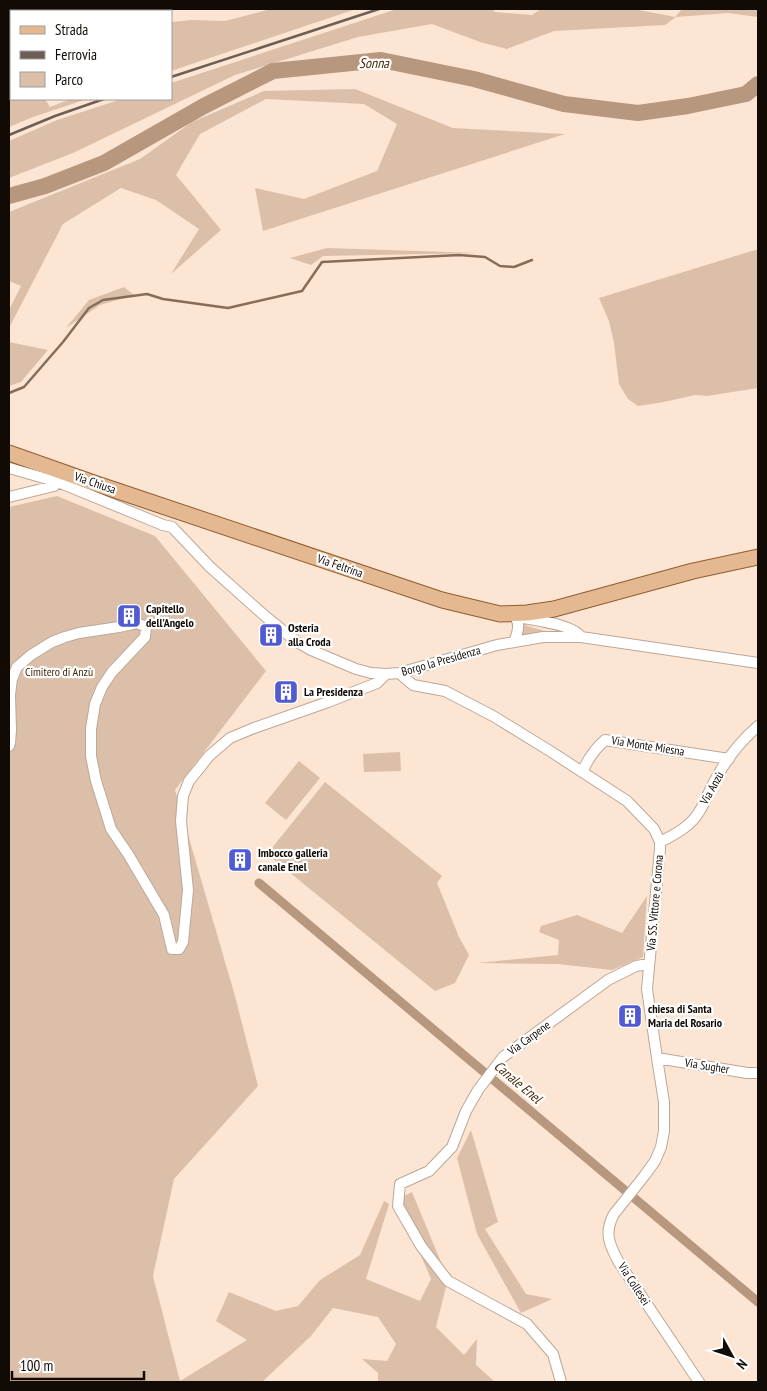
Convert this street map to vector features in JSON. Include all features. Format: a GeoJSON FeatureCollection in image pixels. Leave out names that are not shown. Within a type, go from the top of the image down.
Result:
{"type":"FeatureCollection","features":[{"type":"Feature","properties":{"kind":"main road","name":"Via Chiusa"},"geometry":{"type":"LineString","coordinates":[[9,453],[181,512]]}},
{"type":"Feature","properties":{"kind":"main road","name":"Via Feltrina"},"geometry":{"type":"LineString","coordinates":[[181,512],[442,600],[500,614],[554,609],[693,571],[758,556]]}},
{"type":"Feature","properties":{"kind":"street"},"geometry":{"type":"LineString","coordinates":[[9,468],[58,482]]}},
{"type":"Feature","properties":{"kind":"street"},"geometry":{"type":"LineString","coordinates":[[9,497],[54,486],[58,482]]}},
{"type":"Feature","properties":{"kind":"street","name":"Borgo la Presidenza"},"geometry":{"type":"LineString","coordinates":[[58,482],[172,527],[210,567],[297,642],[356,669],[371,673],[399,673],[497,645],[543,637],[581,637]]}},
{"type":"Feature","properties":{"kind":"street","name":"Via Feltrina"},"geometry":{"type":"LineString","coordinates":[[500,614],[563,627],[576,632],[581,637],[758,663]]}},
{"type":"Feature","properties":{"kind":"street"},"geometry":{"type":"LineString","coordinates":[[514,642],[518,624],[518,620],[515,617]]}},
{"type":"Feature","properties":{"kind":"street"},"geometry":{"type":"LineString","coordinates":[[9,746],[11,730],[10,695],[16,667],[52,642],[65,637],[137,623],[146,627],[145,637],[112,672],[102,687],[95,704],[91,729],[92,756],[96,781],[111,829],[164,915],[172,949],[179,950],[182,942],[188,890],[181,821],[183,796],[198,770],[209,756],[230,738],[377,682],[386,674]]}},
{"type":"Feature","properties":{"kind":"street","name":"Via SS. Vittore e Corona"},"geometry":{"type":"LineString","coordinates":[[399,673],[413,685],[445,691],[493,716],[628,801],[654,829],[660,842],[660,849],[647,990],[664,1102],[661,1147],[655,1162],[639,1184]]}},
{"type":"Feature","properties":{"kind":"street","name":"Via Anzù"},"geometry":{"type":"LineString","coordinates":[[660,842],[673,836],[699,813],[717,776],[747,736],[758,726]]}},
{"type":"Feature","properties":{"kind":"street","name":"Via Monte Miesna"},"geometry":{"type":"LineString","coordinates":[[583,772],[588,759],[605,740],[729,759]]}},
{"type":"Feature","properties":{"kind":"street","name":"Via Carpene"},"geometry":{"type":"LineString","coordinates":[[562,1382],[553,1354],[527,1324],[448,1281],[421,1246],[398,1206],[400,1184],[430,1171],[452,1147],[466,1112],[478,1090],[503,1057],[608,980],[636,966],[649,964]]}},
{"type":"Feature","properties":{"kind":"street","name":"Via Sugher"},"geometry":{"type":"LineString","coordinates":[[656,1058],[747,1073],[758,1072]]}},
{"type":"Feature","properties":{"kind":"street","name":"Via Collesei"},"geometry":{"type":"LineString","coordinates":[[639,1184],[614,1214],[609,1225],[612,1248],[618,1261],[699,1382]]}},
{"type":"Feature","properties":{"kind":"green space"},"geometry":{"type":"Polygon","coordinates":[[[271,9],[356,9],[172,71],[172,22],[192,20],[225,21],[271,9]]]}},
{"type":"Feature","properties":{"kind":"green space"},"geometry":{"type":"Polygon","coordinates":[[[397,9],[492,9],[495,12],[532,15],[541,9],[634,9],[675,17],[682,9],[758,9],[758,17],[728,13],[676,17],[665,25],[554,31],[507,49],[480,42],[432,24],[358,37],[235,75],[73,153],[9,178],[9,141],[57,120],[119,100],[172,100],[172,83],[397,9]]]}},
{"type":"Feature","properties":{"kind":"green space"},"geometry":{"type":"Polygon","coordinates":[[[9,31],[10,100],[46,100],[50,107],[68,100],[84,100],[9,127],[9,31]]]}},
{"type":"Feature","properties":{"kind":"green space"},"geometry":{"type":"Polygon","coordinates":[[[355,89],[453,128],[565,134],[263,231],[255,188],[304,199],[377,171],[397,124],[364,104],[266,99],[200,134],[176,175],[221,230],[171,274],[199,229],[156,200],[121,188],[63,224],[9,328],[9,310],[21,286],[9,281],[9,212],[140,159],[192,122],[264,91],[355,89]]]}},
{"type":"Feature","properties":{"kind":"green space"},"geometry":{"type":"Polygon","coordinates":[[[327,248],[479,253],[323,256],[311,265],[290,258],[327,248]]]}},
{"type":"Feature","properties":{"kind":"green space"},"geometry":{"type":"Polygon","coordinates":[[[758,250],[758,388],[707,396],[695,395],[638,406],[628,399],[619,384],[609,321],[599,298],[758,250]]]}},
{"type":"Feature","properties":{"kind":"green space"},"geometry":{"type":"Polygon","coordinates":[[[124,287],[134,295],[100,305],[66,328],[89,300],[124,287]]]}},
{"type":"Feature","properties":{"kind":"green space"},"geometry":{"type":"Polygon","coordinates":[[[9,342],[48,350],[21,382],[9,386],[9,342]]]}},
{"type":"Feature","properties":{"kind":"green space","name":"Cimitero di Anzù"},"geometry":{"type":"Polygon","coordinates":[[[57,496],[155,536],[266,671],[175,790],[235,996],[258,1086],[174,1179],[153,1276],[180,1381],[247,1340],[216,1321],[229,1292],[276,1311],[298,1306],[320,1280],[360,1255],[384,1201],[389,1204],[366,1279],[420,1301],[431,1279],[397,1200],[412,1192],[448,1279],[436,1327],[464,1355],[477,1339],[476,1365],[495,1382],[378,1382],[378,1373],[362,1359],[387,1361],[396,1344],[378,1317],[333,1308],[311,1336],[262,1382],[9,1382],[9,507],[57,496]]]}},
{"type":"Feature","properties":{"kind":"green space"},"geometry":{"type":"Polygon","coordinates":[[[521,624],[551,633],[521,637],[521,624]]]}},
{"type":"Feature","properties":{"kind":"green space"},"geometry":{"type":"Polygon","coordinates":[[[400,752],[401,771],[364,772],[363,754],[400,752]]]}},
{"type":"Feature","properties":{"kind":"green space"},"geometry":{"type":"Polygon","coordinates":[[[299,761],[320,778],[286,820],[265,803],[299,761]]]}},
{"type":"Feature","properties":{"kind":"green space"},"geometry":{"type":"Polygon","coordinates":[[[325,782],[442,876],[437,883],[459,937],[469,955],[455,983],[435,991],[267,854],[325,782]]]}},
{"type":"Feature","properties":{"kind":"green space"},"geometry":{"type":"Polygon","coordinates":[[[647,896],[643,957],[612,970],[558,964],[477,963],[558,955],[559,940],[539,932],[541,926],[577,915],[622,933],[647,896]]]}},
{"type":"Feature","properties":{"kind":"green space"},"geometry":{"type":"Polygon","coordinates":[[[471,1130],[498,1222],[485,1229],[526,1294],[552,1299],[521,1313],[477,1234],[457,1158],[471,1130]]]}},
{"type":"Feature","properties":{"kind":"waterway","name":"Sonna"},"geometry":{"type":"LineString","coordinates":[[9,196],[45,186],[104,163],[204,106],[273,71],[381,60],[474,79],[564,104],[638,113],[688,106],[746,94],[758,84]]}},
{"type":"Feature","properties":{"kind":"waterway"},"geometry":{"type":"LineString","coordinates":[[9,393],[24,387],[63,342],[89,308],[103,300],[147,294],[163,299],[228,308],[302,291],[322,262],[459,255],[485,257],[500,266],[514,267],[532,260]]}},
{"type":"Feature","properties":{"kind":"waterway","name":"Canale Enel"},"geometry":{"type":"LineString","coordinates":[[259,883],[758,1302]]}},
{"type":"Feature","properties":{"kind":"railway"},"geometry":{"type":"LineString","coordinates":[[172,77],[379,9]]}},
{"type":"Feature","properties":{"kind":"railway"},"geometry":{"type":"LineString","coordinates":[[9,135],[101,100]]}},
{"type":"Feature","properties":{"kind":"place","name":"Capitello dell'Angelo"},"geometry":{"type":"Point","coordinates":[129,616]}},
{"type":"Feature","properties":{"kind":"place","name":"Osteria alla Croda"},"geometry":{"type":"Point","coordinates":[271,635]}},
{"type":"Feature","properties":{"kind":"place","name":"La Presidenza"},"geometry":{"type":"Point","coordinates":[286,692]}},
{"type":"Feature","properties":{"kind":"place","name":"Imbocco galleria canale Enel"},"geometry":{"type":"Point","coordinates":[240,860]}},
{"type":"Feature","properties":{"kind":"place","name":"chiesa di Santa Maria del Rosario"},"geometry":{"type":"Point","coordinates":[630,1016]}}]}
